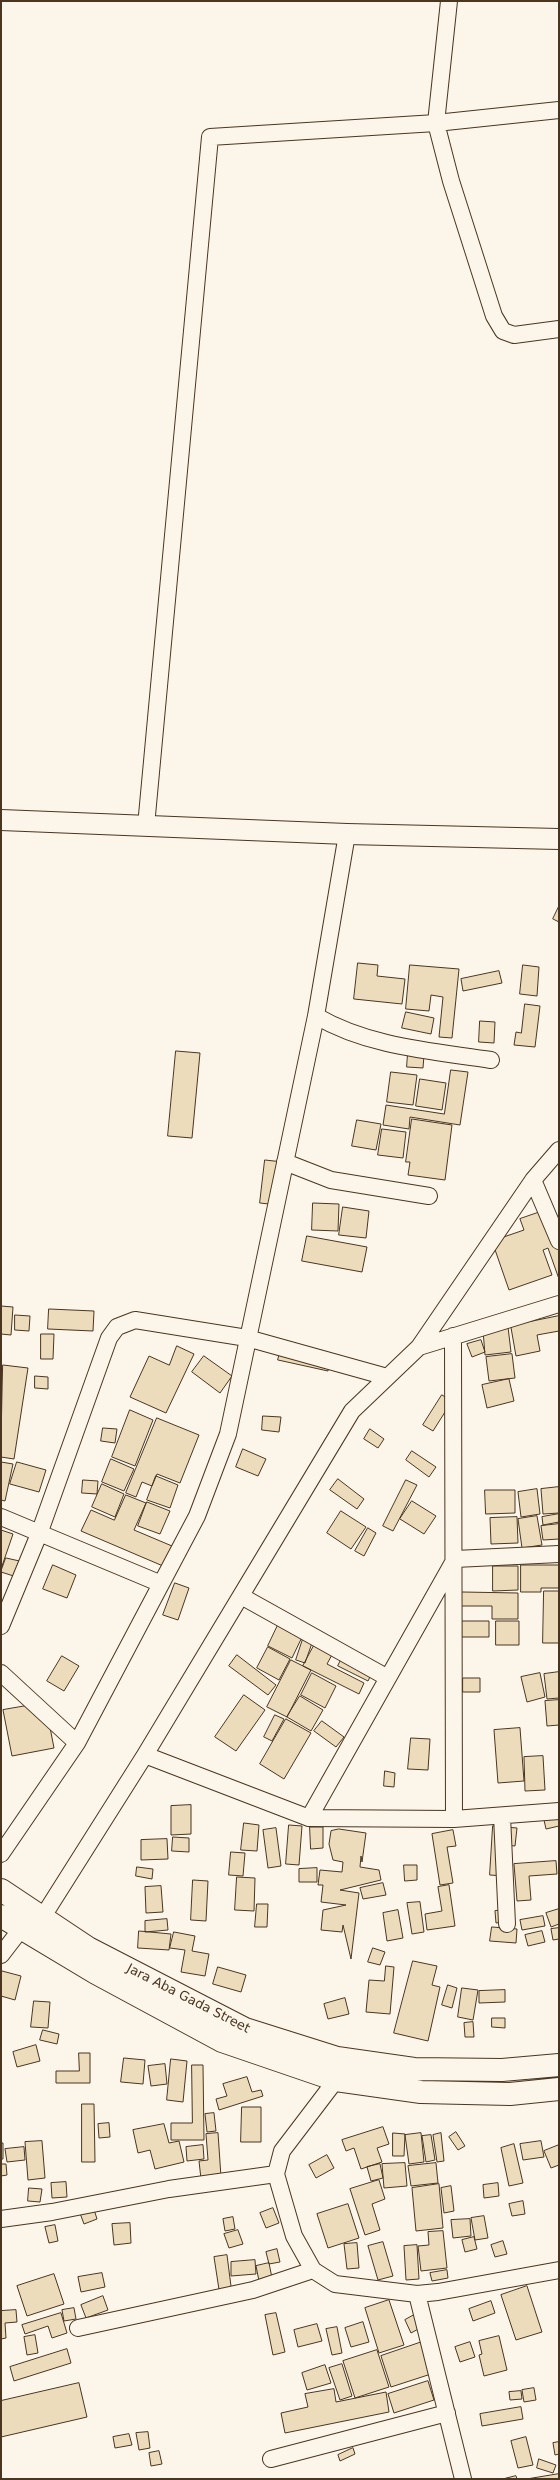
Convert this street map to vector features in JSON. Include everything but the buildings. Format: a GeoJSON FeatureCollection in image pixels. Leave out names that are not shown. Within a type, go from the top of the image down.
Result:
{"type":"FeatureCollection","features":[{"type":"Feature","properties":{"kind":"main road","name":"Jara Aba Gada Street"},"geometry":{"type":"LineString","coordinates":[[1,1890],[88,1948],[245,2029],[337,2058],[414,2069],[502,2070],[559,2065]]}},
{"type":"Feature","properties":{"kind":"main road","name":"Jara Aba Gada Street"},"geometry":{"type":"LineString","coordinates":[[1,1916],[96,1973],[222,2041],[336,2080],[421,2092],[510,2094],[559,2089]]}},
{"type":"Feature","properties":{"kind":"street"},"geometry":{"type":"LineString","coordinates":[[449,1],[436,123],[451,181],[491,308],[503,331],[514,335],[559,329]]}},
{"type":"Feature","properties":{"kind":"street"},"geometry":{"type":"LineString","coordinates":[[146,826],[210,137],[436,123],[559,110]]}},
{"type":"Feature","properties":{"kind":"street"},"geometry":{"type":"LineString","coordinates":[[1,820],[347,834],[559,839]]}},
{"type":"Feature","properties":{"kind":"street"},"geometry":{"type":"LineString","coordinates":[[1,1854],[77,1742],[159,1583],[196,1516],[228,1434],[316,1016],[347,834]]}},
{"type":"Feature","properties":{"kind":"street"},"geometry":{"type":"LineString","coordinates":[[316,1016],[339,1030],[393,1046],[491,1060]]}},
{"type":"Feature","properties":{"kind":"street"},"geometry":{"type":"LineString","coordinates":[[42,1918],[145,1756],[352,1411],[419,1347],[533,1180],[559,1150]]}},
{"type":"Feature","properties":{"kind":"street"},"geometry":{"type":"LineString","coordinates":[[285,1162],[331,1180],[429,1196]]}},
{"type":"Feature","properties":{"kind":"street"},"geometry":{"type":"LineString","coordinates":[[533,1180],[559,1241]]}},
{"type":"Feature","properties":{"kind":"street"},"geometry":{"type":"LineString","coordinates":[[419,1347],[559,1304]]}},
{"type":"Feature","properties":{"kind":"street"},"geometry":{"type":"LineString","coordinates":[[1,1626],[39,1534],[109,1338],[117,1327],[135,1320],[247,1338],[387,1377]]}},
{"type":"Feature","properties":{"kind":"street"},"geometry":{"type":"LineString","coordinates":[[452,1336],[454,1819]]}},
{"type":"Feature","properties":{"kind":"street"},"geometry":{"type":"LineString","coordinates":[[1,1517],[159,1583]]}},
{"type":"Feature","properties":{"kind":"street"},"geometry":{"type":"LineString","coordinates":[[454,1559],[559,1554]]}},
{"type":"Feature","properties":{"kind":"street"},"geometry":{"type":"LineString","coordinates":[[309,1818],[454,1559]]}},
{"type":"Feature","properties":{"kind":"street"},"geometry":{"type":"LineString","coordinates":[[241,1596],[388,1678]]}},
{"type":"Feature","properties":{"kind":"street"},"geometry":{"type":"LineString","coordinates":[[1,1673],[77,1742]]}},
{"type":"Feature","properties":{"kind":"street"},"geometry":{"type":"LineString","coordinates":[[145,1756],[309,1818],[454,1819],[559,1811]]}},
{"type":"Feature","properties":{"kind":"street"},"geometry":{"type":"LineString","coordinates":[[502,1816],[507,1924]]}},
{"type":"Feature","properties":{"kind":"street"},"geometry":{"type":"LineString","coordinates":[[1,1956],[21,1929]]}},
{"type":"Feature","properties":{"kind":"street"},"geometry":{"type":"LineString","coordinates":[[336,2080],[282,2150],[276,2174],[294,2236],[313,2270],[336,2284],[417,2294],[438,2292],[559,2270]]}},
{"type":"Feature","properties":{"kind":"street"},"geometry":{"type":"LineString","coordinates":[[1,2219],[52,2212],[169,2189],[276,2174]]}},
{"type":"Feature","properties":{"kind":"street"},"geometry":{"type":"LineString","coordinates":[[78,2328],[253,2290],[313,2270]]}},
{"type":"Feature","properties":{"kind":"street"},"geometry":{"type":"LineString","coordinates":[[417,2294],[463,2479]]}},
{"type":"Feature","properties":{"kind":"street"},"geometry":{"type":"LineString","coordinates":[[271,2458],[447,2413]]}}]}
